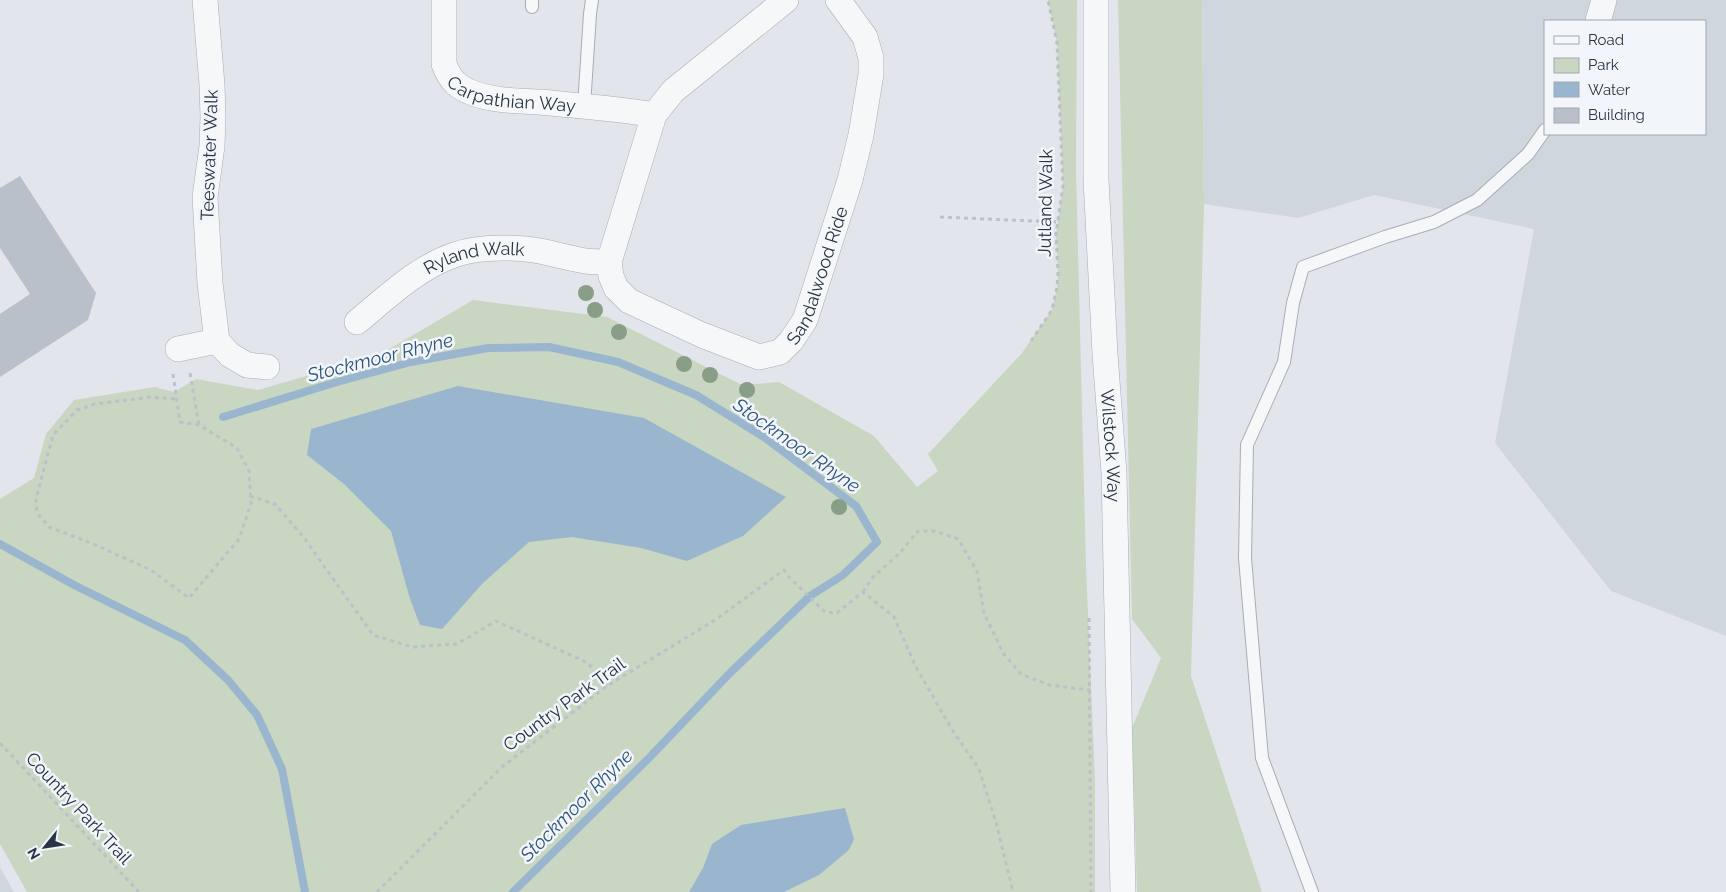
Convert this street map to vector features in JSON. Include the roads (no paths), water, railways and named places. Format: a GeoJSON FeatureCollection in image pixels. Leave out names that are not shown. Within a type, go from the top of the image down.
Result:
{"type":"FeatureCollection","features":[{"type":"Feature","properties":{"kind":"street","name":"Teeswater Walk"},"geometry":{"type":"LineString","coordinates":[[204,0],[213,117],[212,146],[205,197],[211,292],[217,341]]}},
{"type":"Feature","properties":{"kind":"street","name":"Carpathian Way"},"geometry":{"type":"LineString","coordinates":[[444,0],[444,64],[448,74],[456,84],[469,92],[486,97],[624,110],[654,115]]}},
{"type":"Feature","properties":{"kind":"street"},"geometry":{"type":"LineString","coordinates":[[609,262],[654,115],[673,91],[786,0]]}},
{"type":"Feature","properties":{"kind":"street","name":"Sandalwood Ride"},"geometry":{"type":"LineString","coordinates":[[609,262],[611,276],[616,288],[628,301],[702,335],[759,357],[780,352],[791,341],[805,320],[850,180],[861,135],[871,74],[871,58],[865,37],[838,0]]}},
{"type":"Feature","properties":{"kind":"street","name":"Wilstock Way"},"geometry":{"type":"LineString","coordinates":[[1096,0],[1096,179],[1105,354],[1114,474],[1123,892]]}},
{"type":"Feature","properties":{"kind":"street"},"geometry":{"type":"LineString","coordinates":[[1598,20],[1604,0]]}},
{"type":"Feature","properties":{"kind":"street","name":"Ryland Walk"},"geometry":{"type":"LineString","coordinates":[[357,322],[405,282],[431,266],[455,255],[498,248],[528,249],[585,261],[609,262]]}},
{"type":"Feature","properties":{"kind":"street"},"geometry":{"type":"LineString","coordinates":[[182,348],[217,341],[230,355],[247,365],[267,367]]}},
{"type":"Feature","properties":{"kind":"lane"},"geometry":{"type":"LineString","coordinates":[[584,106],[592,0]]}},
{"type":"Feature","properties":{"kind":"lane"},"geometry":{"type":"LineString","coordinates":[[1312,892],[1262,758],[1245,558],[1247,445],[1284,362],[1293,304],[1304,267],[1385,237],[1434,222],[1477,200],[1528,154],[1544,131]]}},
{"type":"Feature","properties":{"kind":"water"},"geometry":{"type":"Polygon","coordinates":[[[458,386],[644,418],[786,497],[743,536],[687,561],[641,548],[572,537],[529,542],[483,583],[442,629],[420,625],[410,599],[391,531],[344,484],[307,455],[311,429],[458,386]]]}},
{"type":"Feature","properties":{"kind":"water"},"geometry":{"type":"Polygon","coordinates":[[[845,808],[854,839],[849,850],[819,875],[784,892],[689,892],[703,868],[712,844],[741,825],[845,808]]]}},
{"type":"Feature","properties":{"kind":"waterway","name":"Stockmoor Rhyne"},"geometry":{"type":"LineString","coordinates":[[223,417],[337,382],[411,362],[488,348],[549,347],[618,362],[696,395],[764,437],[856,506],[877,542],[843,575],[810,596],[729,674],[649,758],[513,892]]}},
{"type":"Feature","properties":{"kind":"waterway"},"geometry":{"type":"LineString","coordinates":[[0,544],[76,586],[185,640],[228,680],[257,715],[282,769],[305,892]]}}]}
